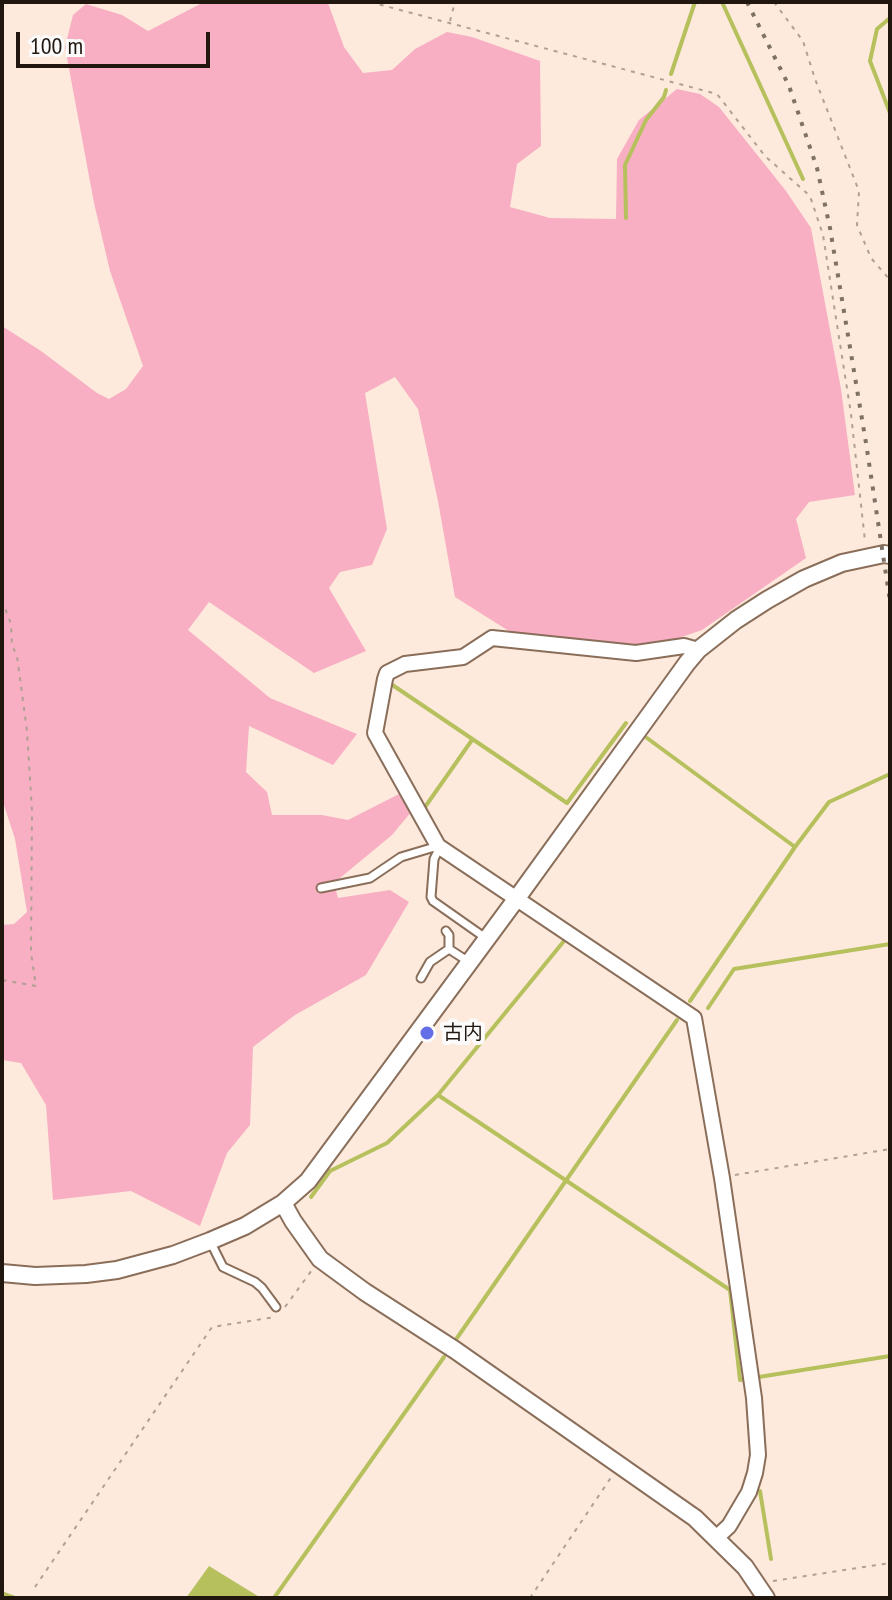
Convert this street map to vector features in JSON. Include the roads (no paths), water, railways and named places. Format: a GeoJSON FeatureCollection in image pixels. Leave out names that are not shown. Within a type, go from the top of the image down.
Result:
{"type":"FeatureCollection","features":[{"type":"Feature","properties":{"kind":"street"},"geometry":{"type":"LineString","coordinates":[[2,1273],[35,1276],[117,1270],[210,1241],[245,1226],[283,1203],[308,1181],[698,650],[736,620],[804,579],[842,563],[890,555]]}},
{"type":"Feature","properties":{"kind":"street"},"geometry":{"type":"LineString","coordinates":[[698,650],[684,646],[636,653],[492,638],[463,657],[405,664],[387,673],[375,733],[439,846],[694,1018],[722,1178],[754,1398],[758,1455],[749,1492],[729,1526],[717,1537]]}},
{"type":"Feature","properties":{"kind":"street"},"geometry":{"type":"LineString","coordinates":[[283,1203],[320,1259],[695,1518],[745,1567],[762,1593]]}},
{"type":"Feature","properties":{"kind":"lane"},"geometry":{"type":"LineString","coordinates":[[321,888],[370,878],[401,857],[439,846]]}},
{"type":"Feature","properties":{"kind":"lane"},"geometry":{"type":"LineString","coordinates":[[439,846],[434,859],[433,901],[487,939]]}},
{"type":"Feature","properties":{"kind":"lane"},"geometry":{"type":"LineString","coordinates":[[446,931],[449,949]]}},
{"type":"Feature","properties":{"kind":"lane"},"geometry":{"type":"LineString","coordinates":[[449,949],[470,962]]}},
{"type":"Feature","properties":{"kind":"lane"},"geometry":{"type":"LineString","coordinates":[[421,978],[430,962],[449,949]]}},
{"type":"Feature","properties":{"kind":"lane"},"geometry":{"type":"LineString","coordinates":[[210,1241],[223,1267],[255,1282],[276,1307]]}},
{"type":"Feature","properties":{"kind":"waterway"},"geometry":{"type":"LineString","coordinates":[[671,74],[695,2]]}},
{"type":"Feature","properties":{"kind":"waterway"},"geometry":{"type":"LineString","coordinates":[[722,2],[803,179]]}},
{"type":"Feature","properties":{"kind":"waterway"},"geometry":{"type":"LineString","coordinates":[[890,18],[877,29],[870,61],[890,113]]}},
{"type":"Feature","properties":{"kind":"waterway"},"geometry":{"type":"LineString","coordinates":[[626,218],[625,165],[646,120],[666,90]]}},
{"type":"Feature","properties":{"kind":"waterway"},"geometry":{"type":"LineString","coordinates":[[391,684],[567,803],[626,723]]}},
{"type":"Feature","properties":{"kind":"waterway"},"geometry":{"type":"LineString","coordinates":[[647,738],[795,847]]}},
{"type":"Feature","properties":{"kind":"waterway"},"geometry":{"type":"LineString","coordinates":[[425,807],[472,740]]}},
{"type":"Feature","properties":{"kind":"waterway"},"geometry":{"type":"LineString","coordinates":[[690,1001],[829,802],[890,774]]}},
{"type":"Feature","properties":{"kind":"waterway"},"geometry":{"type":"LineString","coordinates":[[311,1197],[330,1171],[387,1143],[438,1095],[564,941]]}},
{"type":"Feature","properties":{"kind":"waterway"},"geometry":{"type":"LineString","coordinates":[[708,1008],[734,969],[890,944]]}},
{"type":"Feature","properties":{"kind":"waterway"},"geometry":{"type":"LineString","coordinates":[[457,1338],[677,1020]]}},
{"type":"Feature","properties":{"kind":"waterway"},"geometry":{"type":"LineString","coordinates":[[438,1095],[730,1290],[740,1380],[890,1356]]}},
{"type":"Feature","properties":{"kind":"waterway"},"geometry":{"type":"LineString","coordinates":[[274,1598],[444,1357]]}},
{"type":"Feature","properties":{"kind":"waterway"},"geometry":{"type":"LineString","coordinates":[[760,1491],[771,1559]]}},
{"type":"Feature","properties":{"kind":"waterway"},"geometry":{"type":"LineString","coordinates":[[2,1593],[15,1598]]}},
{"type":"Feature","properties":{"kind":"railway"},"geometry":{"type":"LineString","coordinates":[[747,2],[789,86],[817,168],[830,228],[890,601]]}},
{"type":"Feature","properties":{"kind":"place","name":"古内"},"geometry":{"type":"Point","coordinates":[427,1033]}}]}
